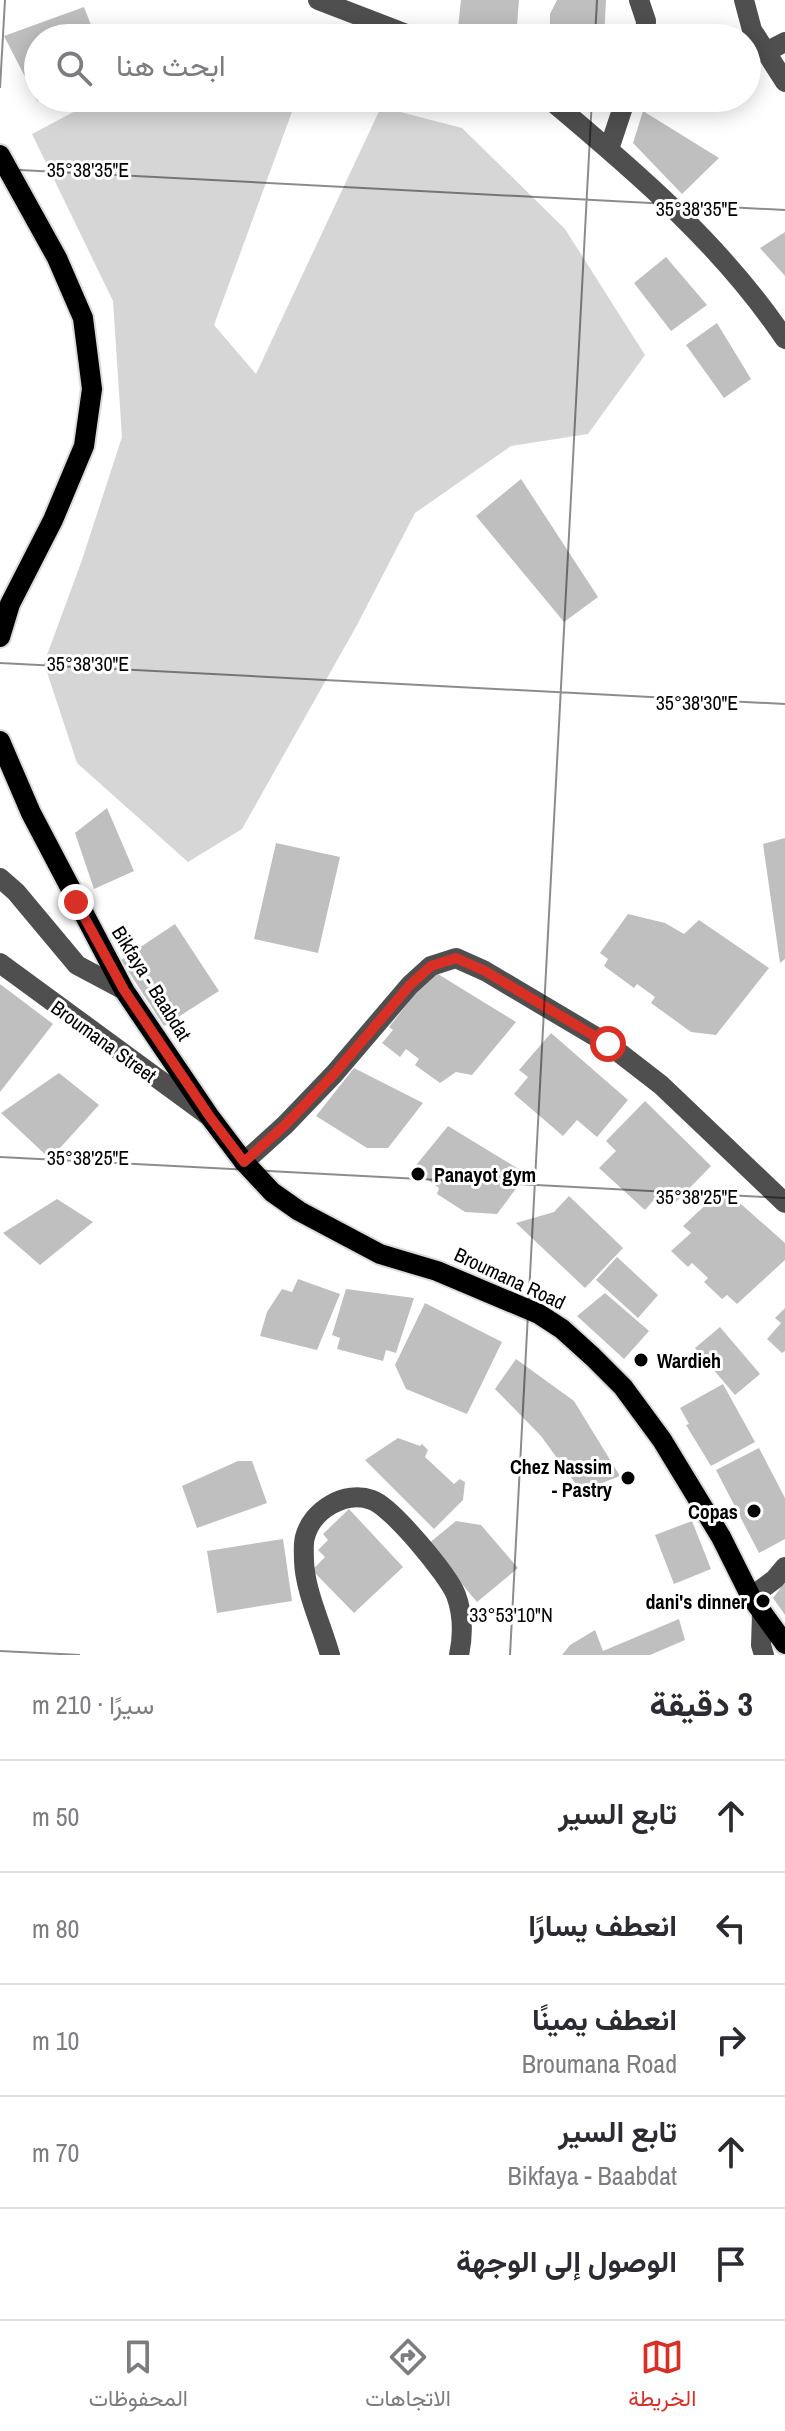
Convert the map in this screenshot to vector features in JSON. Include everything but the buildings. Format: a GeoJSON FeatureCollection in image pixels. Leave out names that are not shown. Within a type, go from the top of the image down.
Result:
{"type":"FeatureCollection","features":[{"type":"Feature","properties":{"kind":"main road"},"geometry":{"type":"LineString","coordinates":[[0,155],[57,258],[83,318],[92,389],[84,446],[53,520],[10,604],[0,637]]}},
{"type":"Feature","properties":{"kind":"main road","name":"Bikfaya - Baabdat"},"geometry":{"type":"LineString","coordinates":[[0,741],[31,813],[124,990],[210,1117]]}},
{"type":"Feature","properties":{"kind":"main road","name":"Broumana Road"},"geometry":{"type":"LineString","coordinates":[[210,1117],[244,1162],[272,1192],[299,1211],[380,1254],[437,1271],[521,1306],[562,1329],[623,1387],[662,1440],[721,1537],[756,1606],[785,1644]]}},
{"type":"Feature","properties":{"kind":"street"},"geometry":{"type":"LineString","coordinates":[[318,0],[381,24]]}},
{"type":"Feature","properties":{"kind":"street"},"geometry":{"type":"LineString","coordinates":[[639,0],[646,24]]}},
{"type":"Feature","properties":{"kind":"street"},"geometry":{"type":"LineString","coordinates":[[744,0],[750,24]]}},
{"type":"Feature","properties":{"kind":"street"},"geometry":{"type":"LineString","coordinates":[[764,53],[785,42]]}},
{"type":"Feature","properties":{"kind":"street"},"geometry":{"type":"LineString","coordinates":[[761,47],[785,82]]}},
{"type":"Feature","properties":{"kind":"street"},"geometry":{"type":"LineString","coordinates":[[565,112],[697,229],[757,297],[785,339]]}},
{"type":"Feature","properties":{"kind":"street"},"geometry":{"type":"LineString","coordinates":[[609,149],[621,112]]}},
{"type":"Feature","properties":{"kind":"street"},"geometry":{"type":"LineString","coordinates":[[0,878],[16,892],[77,965],[124,990]]}},
{"type":"Feature","properties":{"kind":"street"},"geometry":{"type":"LineString","coordinates":[[244,1162],[334,1074],[410,985],[431,966],[456,958],[485,971],[608,1044],[661,1085],[785,1203]]}},
{"type":"Feature","properties":{"kind":"street","name":"Broumana Street"},"geometry":{"type":"LineString","coordinates":[[0,963],[210,1117]]}},
{"type":"Feature","properties":{"kind":"street"},"geometry":{"type":"LineString","coordinates":[[330,1655],[305,1578],[305,1537],[314,1517],[331,1503],[351,1497],[372,1500],[389,1511],[447,1578],[456,1594],[461,1613],[459,1655]]}},
{"type":"Feature","properties":{"kind":"street"},"geometry":{"type":"LineString","coordinates":[[764,1655],[756,1606],[785,1567]]}},
{"type":"Feature","properties":{"kind":"shaded area"},"geometry":{"type":"Polygon","coordinates":[[[74,112],[292,112],[214,325],[256,374],[379,112],[400,112],[462,128],[565,229],[645,355],[588,434],[511,446],[415,513],[357,625],[242,829],[188,862],[77,763],[44,663],[122,437],[113,301],[32,134],[74,112]]]}},
{"type":"Feature","properties":{"kind":"place","name":"Panayot gym"},"geometry":{"type":"Point","coordinates":[418,1174]}},
{"type":"Feature","properties":{"kind":"place","name":"Wardieh"},"geometry":{"type":"Point","coordinates":[641,1360]}},
{"type":"Feature","properties":{"kind":"place","name":"Chez Nassim - Pastry"},"geometry":{"type":"Point","coordinates":[628,1478]}},
{"type":"Feature","properties":{"kind":"place","name":"Copas"},"geometry":{"type":"Point","coordinates":[754,1511]}},
{"type":"Feature","properties":{"kind":"place","name":"dani's dinner"},"geometry":{"type":"Point","coordinates":[763,1601]}},
{"type":"Feature","properties":{"kind":"route"},"geometry":{"type":"LineString","coordinates":[[76,902],[124,990],[244,1162],[334,1074],[410,985],[431,966],[456,958],[485,971],[608,1044]]}}]}
